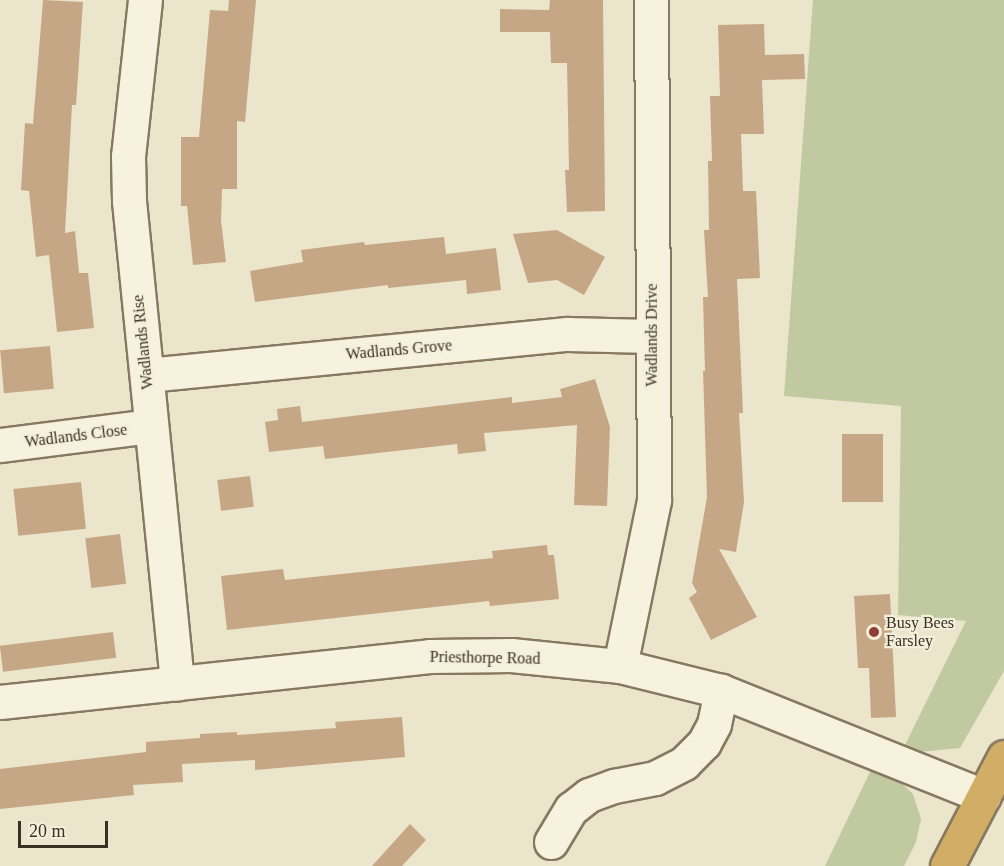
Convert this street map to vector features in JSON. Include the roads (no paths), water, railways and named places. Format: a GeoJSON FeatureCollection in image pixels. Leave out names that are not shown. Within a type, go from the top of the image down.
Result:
{"type":"FeatureCollection","features":[{"type":"Feature","properties":{"kind":"highway"},"geometry":{"type":"LineString","coordinates":[[946,866],[1004,756]]}},
{"type":"Feature","properties":{"kind":"street","name":"Wadlands Rise"},"geometry":{"type":"LineString","coordinates":[[145,0],[128,167],[129,201],[177,684]]}},
{"type":"Feature","properties":{"kind":"street","name":"Wadlands Drive"},"geometry":{"type":"LineString","coordinates":[[620,666],[654,500],[651,0]]}},
{"type":"Feature","properties":{"kind":"street","name":"Wadlands Grove"},"geometry":{"type":"LineString","coordinates":[[147,375],[567,334],[652,336]]}},
{"type":"Feature","properties":{"kind":"street","name":"Wadlands Close"},"geometry":{"type":"LineString","coordinates":[[0,445],[151,426]]}},
{"type":"Feature","properties":{"kind":"street","name":"Priesthorpe Road"},"geometry":{"type":"LineString","coordinates":[[0,702],[430,656],[511,655],[620,666],[721,691],[984,796]]}},
{"type":"Feature","properties":{"kind":"street"},"geometry":{"type":"LineString","coordinates":[[550,842],[571,809],[589,795],[614,786],[655,778],[684,763],[704,743],[714,724],[721,691]]}},
{"type":"Feature","properties":{"kind":"place","name":"Busy Bees Farsley"},"geometry":{"type":"Point","coordinates":[874,632]}}]}
